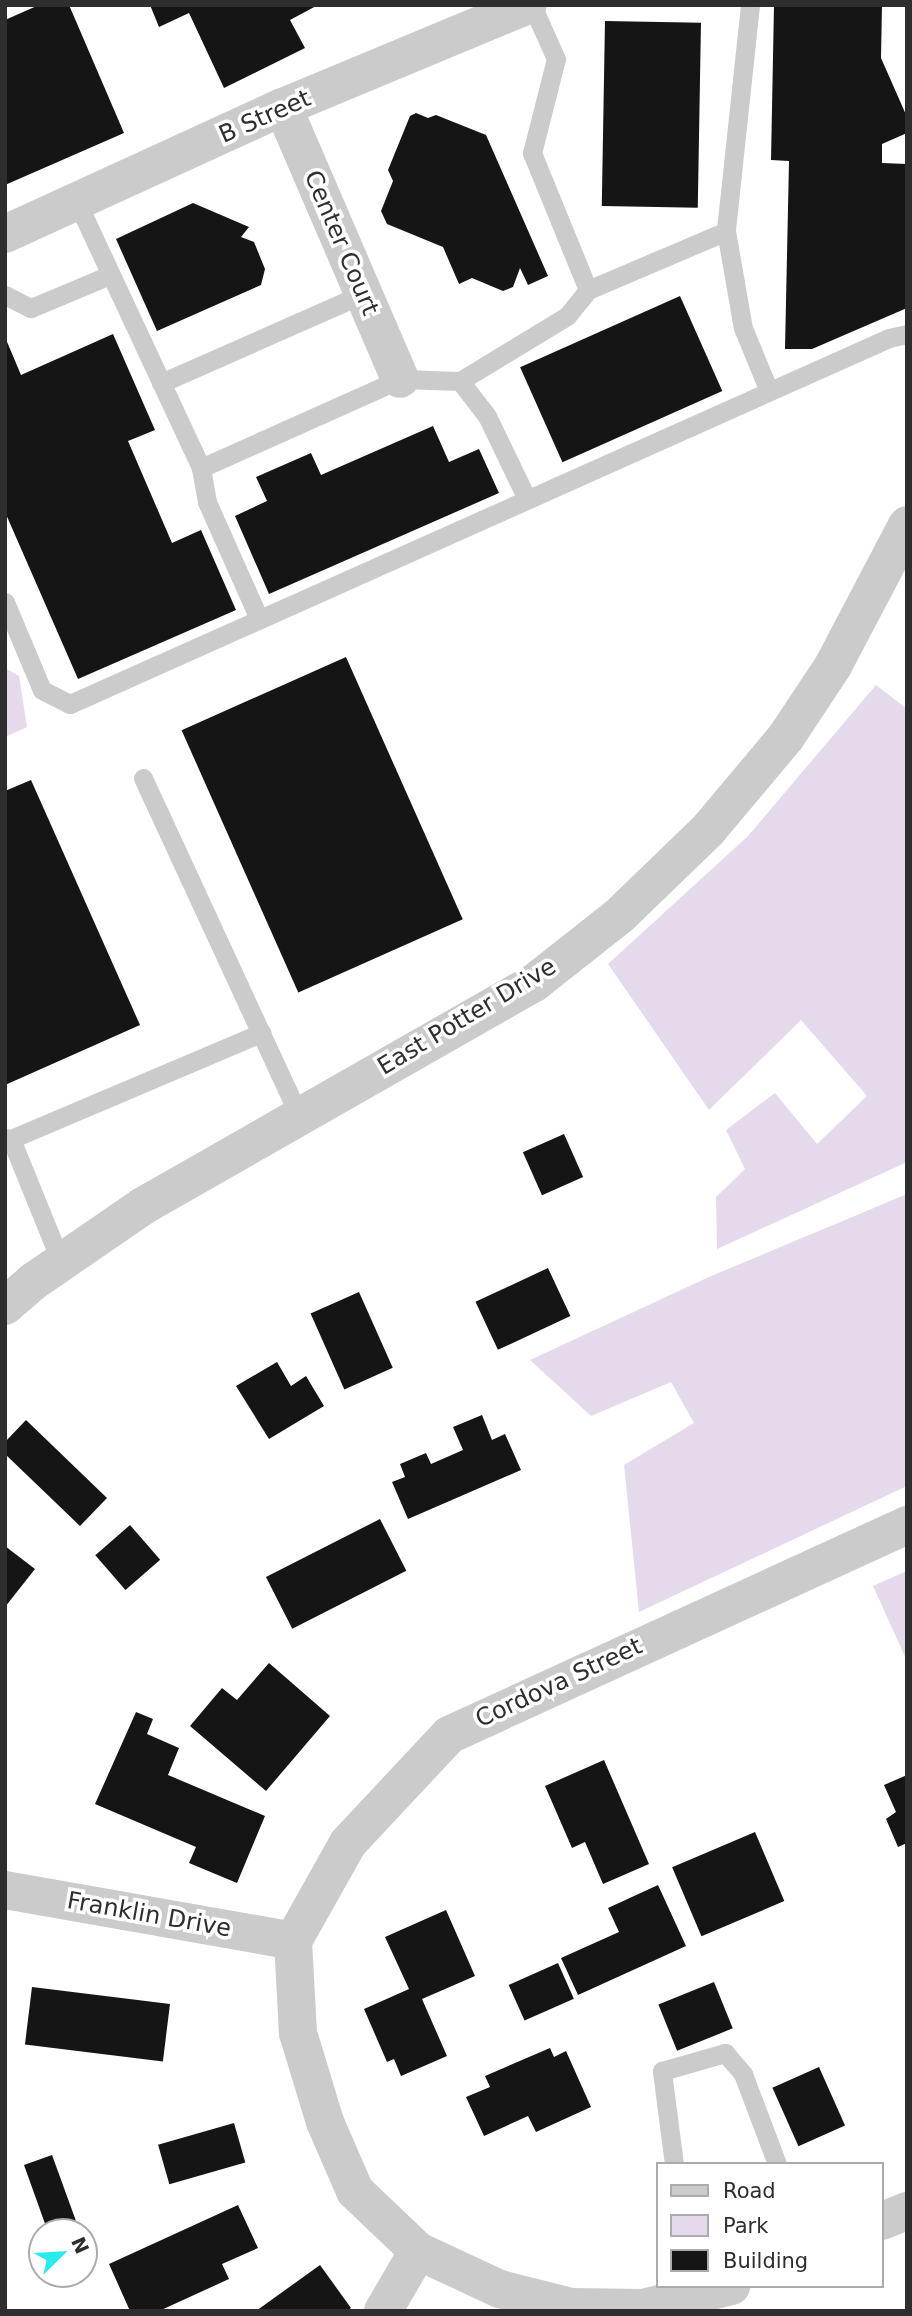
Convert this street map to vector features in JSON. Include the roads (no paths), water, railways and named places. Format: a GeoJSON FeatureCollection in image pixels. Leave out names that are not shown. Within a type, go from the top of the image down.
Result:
{"type":"FeatureCollection","features":[{"type":"Feature","properties":{"kind":"street","name":"B Street"},"geometry":{"type":"LineString","coordinates":[[5,234],[78,204],[283,107],[530,5]]}},
{"type":"Feature","properties":{"kind":"street","name":"Center Court"},"geometry":{"type":"LineString","coordinates":[[283,107],[400,379]]}},
{"type":"Feature","properties":{"kind":"street","name":"East Potter Drive"},"geometry":{"type":"LineString","coordinates":[[5,1306],[61,1262],[143,1206],[299,1114],[534,983],[620,915],[708,830],[786,737],[833,666],[903,541]]}},
{"type":"Feature","properties":{"kind":"street","name":"Cordova Street"},"geometry":{"type":"LineString","coordinates":[[293,1941],[348,1843],[449,1735],[907,1525]]}},
{"type":"Feature","properties":{"kind":"street","name":"Franklin Drive"},"geometry":{"type":"LineString","coordinates":[[5,1890],[293,1941]]}},
{"type":"Feature","properties":{"kind":"street"},"geometry":{"type":"LineString","coordinates":[[293,1941],[298,2034],[326,2122],[355,2191],[418,2251],[500,2289],[571,2307],[643,2308],[690,2292],[718,2288]]}},
{"type":"Feature","properties":{"kind":"street"},"geometry":{"type":"LineString","coordinates":[[884,2220],[907,2211]]}},
{"type":"Feature","properties":{"kind":"street"},"geometry":{"type":"LineString","coordinates":[[383,2311],[418,2251]]}},
{"type":"Feature","properties":{"kind":"lane"},"geometry":{"type":"LineString","coordinates":[[530,5],[556,59],[532,153],[588,290]]}},
{"type":"Feature","properties":{"kind":"lane"},"geometry":{"type":"LineString","coordinates":[[750,5],[726,231],[743,328],[769,391]]}},
{"type":"Feature","properties":{"kind":"lane"},"geometry":{"type":"LineString","coordinates":[[78,204],[201,468],[208,502],[260,619]]}},
{"type":"Feature","properties":{"kind":"lane"},"geometry":{"type":"LineString","coordinates":[[201,468],[400,379],[460,380],[567,316],[588,290],[726,231]]}},
{"type":"Feature","properties":{"kind":"lane"},"geometry":{"type":"LineString","coordinates":[[5,295],[31,308],[110,275]]}},
{"type":"Feature","properties":{"kind":"lane"},"geometry":{"type":"LineString","coordinates":[[161,383],[363,294]]}},
{"type":"Feature","properties":{"kind":"lane"},"geometry":{"type":"LineString","coordinates":[[5,601],[42,690],[70,704],[769,391],[907,334]]}},
{"type":"Feature","properties":{"kind":"lane"},"geometry":{"type":"LineString","coordinates":[[460,380],[487,416],[527,499]]}},
{"type":"Feature","properties":{"kind":"lane"},"geometry":{"type":"LineString","coordinates":[[143,778],[299,1114]]}},
{"type":"Feature","properties":{"kind":"lane"},"geometry":{"type":"LineString","coordinates":[[61,1262],[8,1139],[261,1033]]}},
{"type":"Feature","properties":{"kind":"lane"},"geometry":{"type":"LineString","coordinates":[[674,2162],[663,2071],[725,2053],[743,2074],[776,2162]]}}]}
